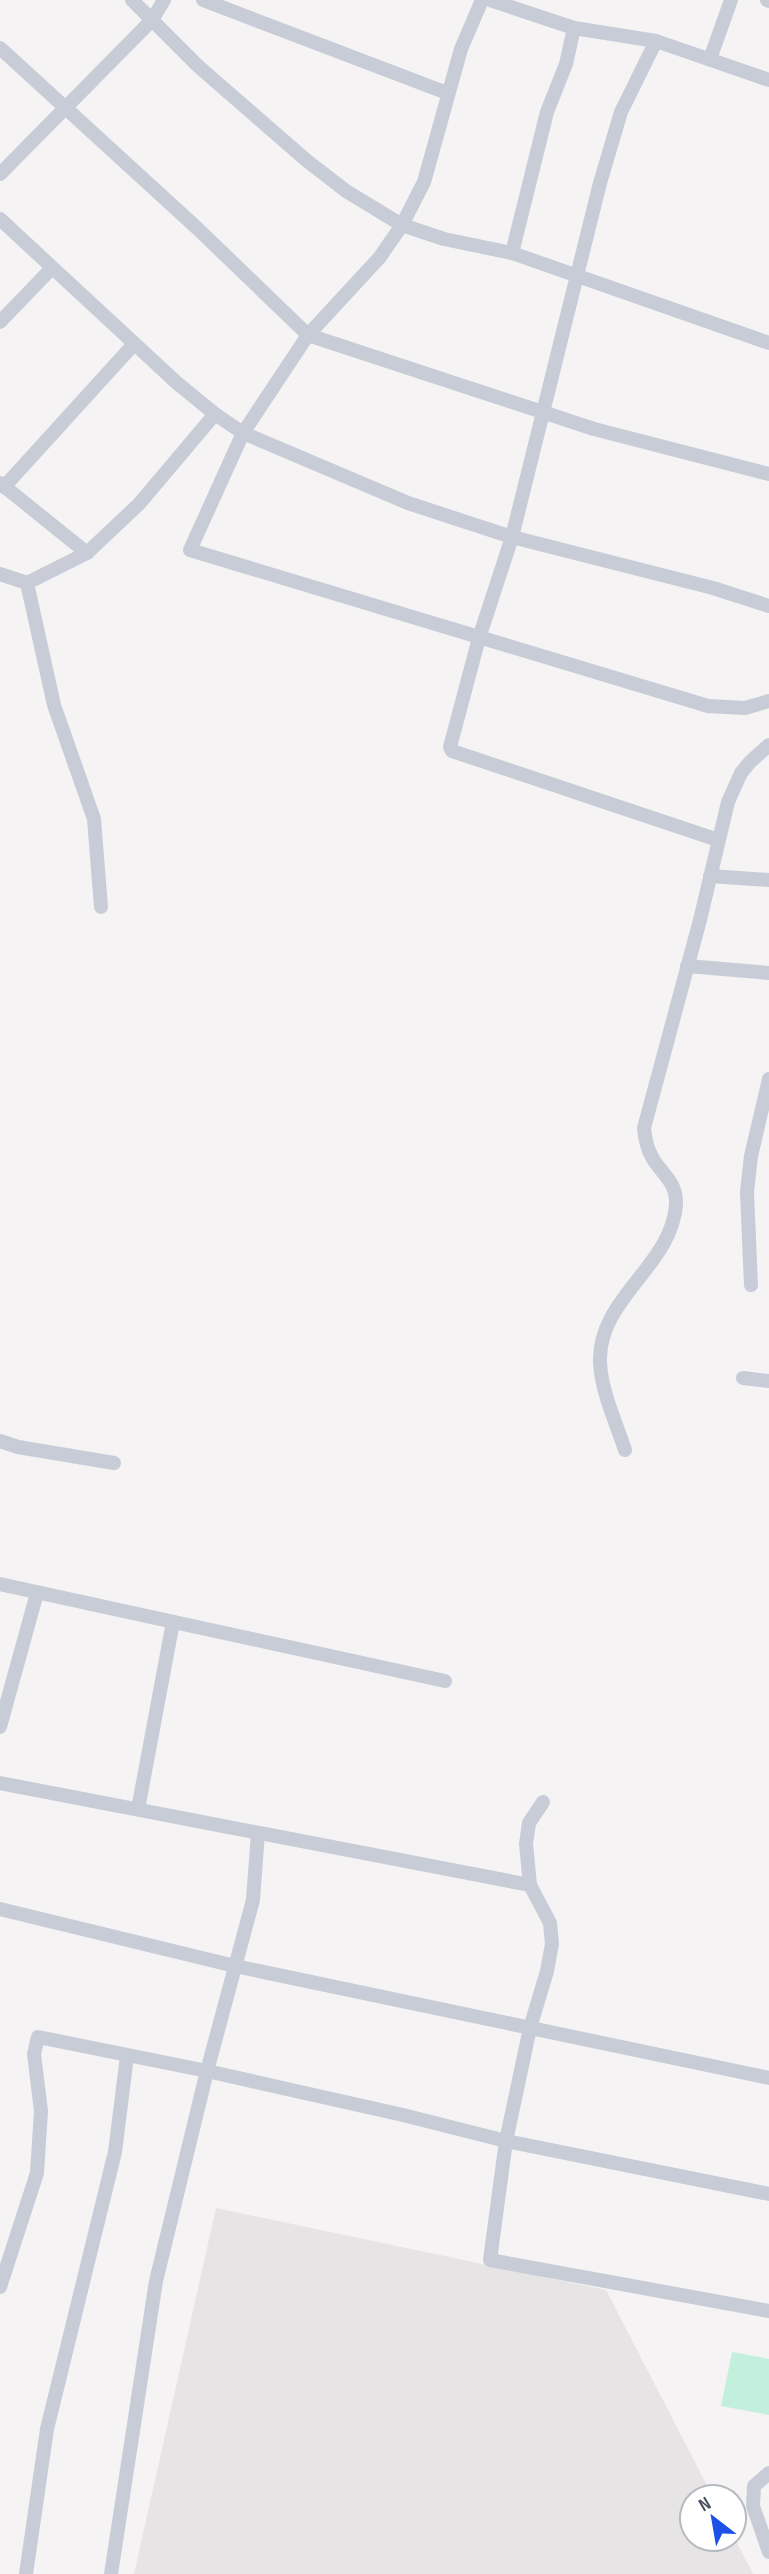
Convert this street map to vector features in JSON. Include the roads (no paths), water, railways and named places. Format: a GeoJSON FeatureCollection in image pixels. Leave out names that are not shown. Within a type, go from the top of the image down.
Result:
{"type":"FeatureCollection","features":[{"type":"Feature","properties":{"kind":"street"},"geometry":{"type":"LineString","coordinates":[[132,0],[198,66],[306,160],[346,191],[402,225],[444,239],[512,253],[769,343]]}},
{"type":"Feature","properties":{"kind":"street"},"geometry":{"type":"LineString","coordinates":[[0,174],[152,20],[164,0]]}},
{"type":"Feature","properties":{"kind":"street"},"geometry":{"type":"LineString","coordinates":[[203,0],[447,93]]}},
{"type":"Feature","properties":{"kind":"street"},"geometry":{"type":"LineString","coordinates":[[482,0],[461,49],[424,182],[402,225],[380,257],[308,335],[243,433],[190,550],[708,706],[745,708],[769,701]]}},
{"type":"Feature","properties":{"kind":"street"},"geometry":{"type":"LineString","coordinates":[[490,0],[574,28],[656,41],[769,80]]}},
{"type":"Feature","properties":{"kind":"street"},"geometry":{"type":"LineString","coordinates":[[710,59],[731,0]]}},
{"type":"Feature","properties":{"kind":"street"},"geometry":{"type":"LineString","coordinates":[[512,253],[547,112],[566,64],[574,28]]}},
{"type":"Feature","properties":{"kind":"street"},"geometry":{"type":"LineString","coordinates":[[656,41],[621,112],[577,275],[512,537],[479,638],[450,745],[452,751],[718,840]]}},
{"type":"Feature","properties":{"kind":"street"},"geometry":{"type":"LineString","coordinates":[[0,48],[198,229],[308,335],[594,429],[769,474]]}},
{"type":"Feature","properties":{"kind":"street"},"geometry":{"type":"LineString","coordinates":[[0,219],[134,344],[215,414],[243,433],[408,503],[512,537],[713,588],[769,606]]}},
{"type":"Feature","properties":{"kind":"street"},"geometry":{"type":"LineString","coordinates":[[0,322],[51,269]]}},
{"type":"Feature","properties":{"kind":"street"},"geometry":{"type":"LineString","coordinates":[[87,553],[2,485],[134,344]]}},
{"type":"Feature","properties":{"kind":"street"},"geometry":{"type":"LineString","coordinates":[[0,574],[27,583],[87,553],[139,504],[215,414]]}},
{"type":"Feature","properties":{"kind":"street"},"geometry":{"type":"LineString","coordinates":[[27,583],[54,705],[94,819],[101,906]]}},
{"type":"Feature","properties":{"kind":"street"},"geometry":{"type":"LineString","coordinates":[[625,1450],[602,1376],[600,1349],[611,1317],[662,1249],[672,1226],[676,1201],[673,1184],[649,1150],[644,1128],[728,802],[737,780],[750,762],[769,745]]}},
{"type":"Feature","properties":{"kind":"street"},"geometry":{"type":"LineString","coordinates":[[710,876],[769,880]]}},
{"type":"Feature","properties":{"kind":"street"},"geometry":{"type":"LineString","coordinates":[[687,966],[769,974]]}},
{"type":"Feature","properties":{"kind":"street"},"geometry":{"type":"LineString","coordinates":[[751,1285],[747,1192],[753,1144],[769,1079]]}},
{"type":"Feature","properties":{"kind":"street"},"geometry":{"type":"LineString","coordinates":[[743,1378],[769,1381]]}},
{"type":"Feature","properties":{"kind":"street"},"geometry":{"type":"LineString","coordinates":[[0,1441],[18,1447],[114,1463]]}},
{"type":"Feature","properties":{"kind":"street"},"geometry":{"type":"LineString","coordinates":[[0,1584],[445,1681]]}},
{"type":"Feature","properties":{"kind":"street"},"geometry":{"type":"LineString","coordinates":[[0,1727],[37,1593]]}},
{"type":"Feature","properties":{"kind":"street"},"geometry":{"type":"LineString","coordinates":[[138,1809],[173,1622]]}},
{"type":"Feature","properties":{"kind":"street"},"geometry":{"type":"LineString","coordinates":[[0,1783],[530,1885]]}},
{"type":"Feature","properties":{"kind":"street"},"geometry":{"type":"LineString","coordinates":[[543,1802],[529,1823],[526,1844],[530,1885],[550,1923],[552,1944],[530,2028],[506,2141],[490,2260],[769,2311]]}},
{"type":"Feature","properties":{"kind":"street"},"geometry":{"type":"LineString","coordinates":[[111,2574],[156,2281],[207,2071],[253,1900],[258,1833]]}},
{"type":"Feature","properties":{"kind":"street"},"geometry":{"type":"LineString","coordinates":[[0,1909],[235,1966],[769,2078]]}},
{"type":"Feature","properties":{"kind":"street"},"geometry":{"type":"LineString","coordinates":[[0,2287],[37,2172],[41,2110],[34,2054],[38,2037],[207,2071],[506,2141],[769,2194]]}},
{"type":"Feature","properties":{"kind":"street"},"geometry":{"type":"LineString","coordinates":[[26,2574],[47,2429],[115,2152],[127,2056]]}},
{"type":"Feature","properties":{"kind":"street"},"geometry":{"type":"LineString","coordinates":[[769,2473],[754,2486],[753,2506],[769,2552]]}}]}
